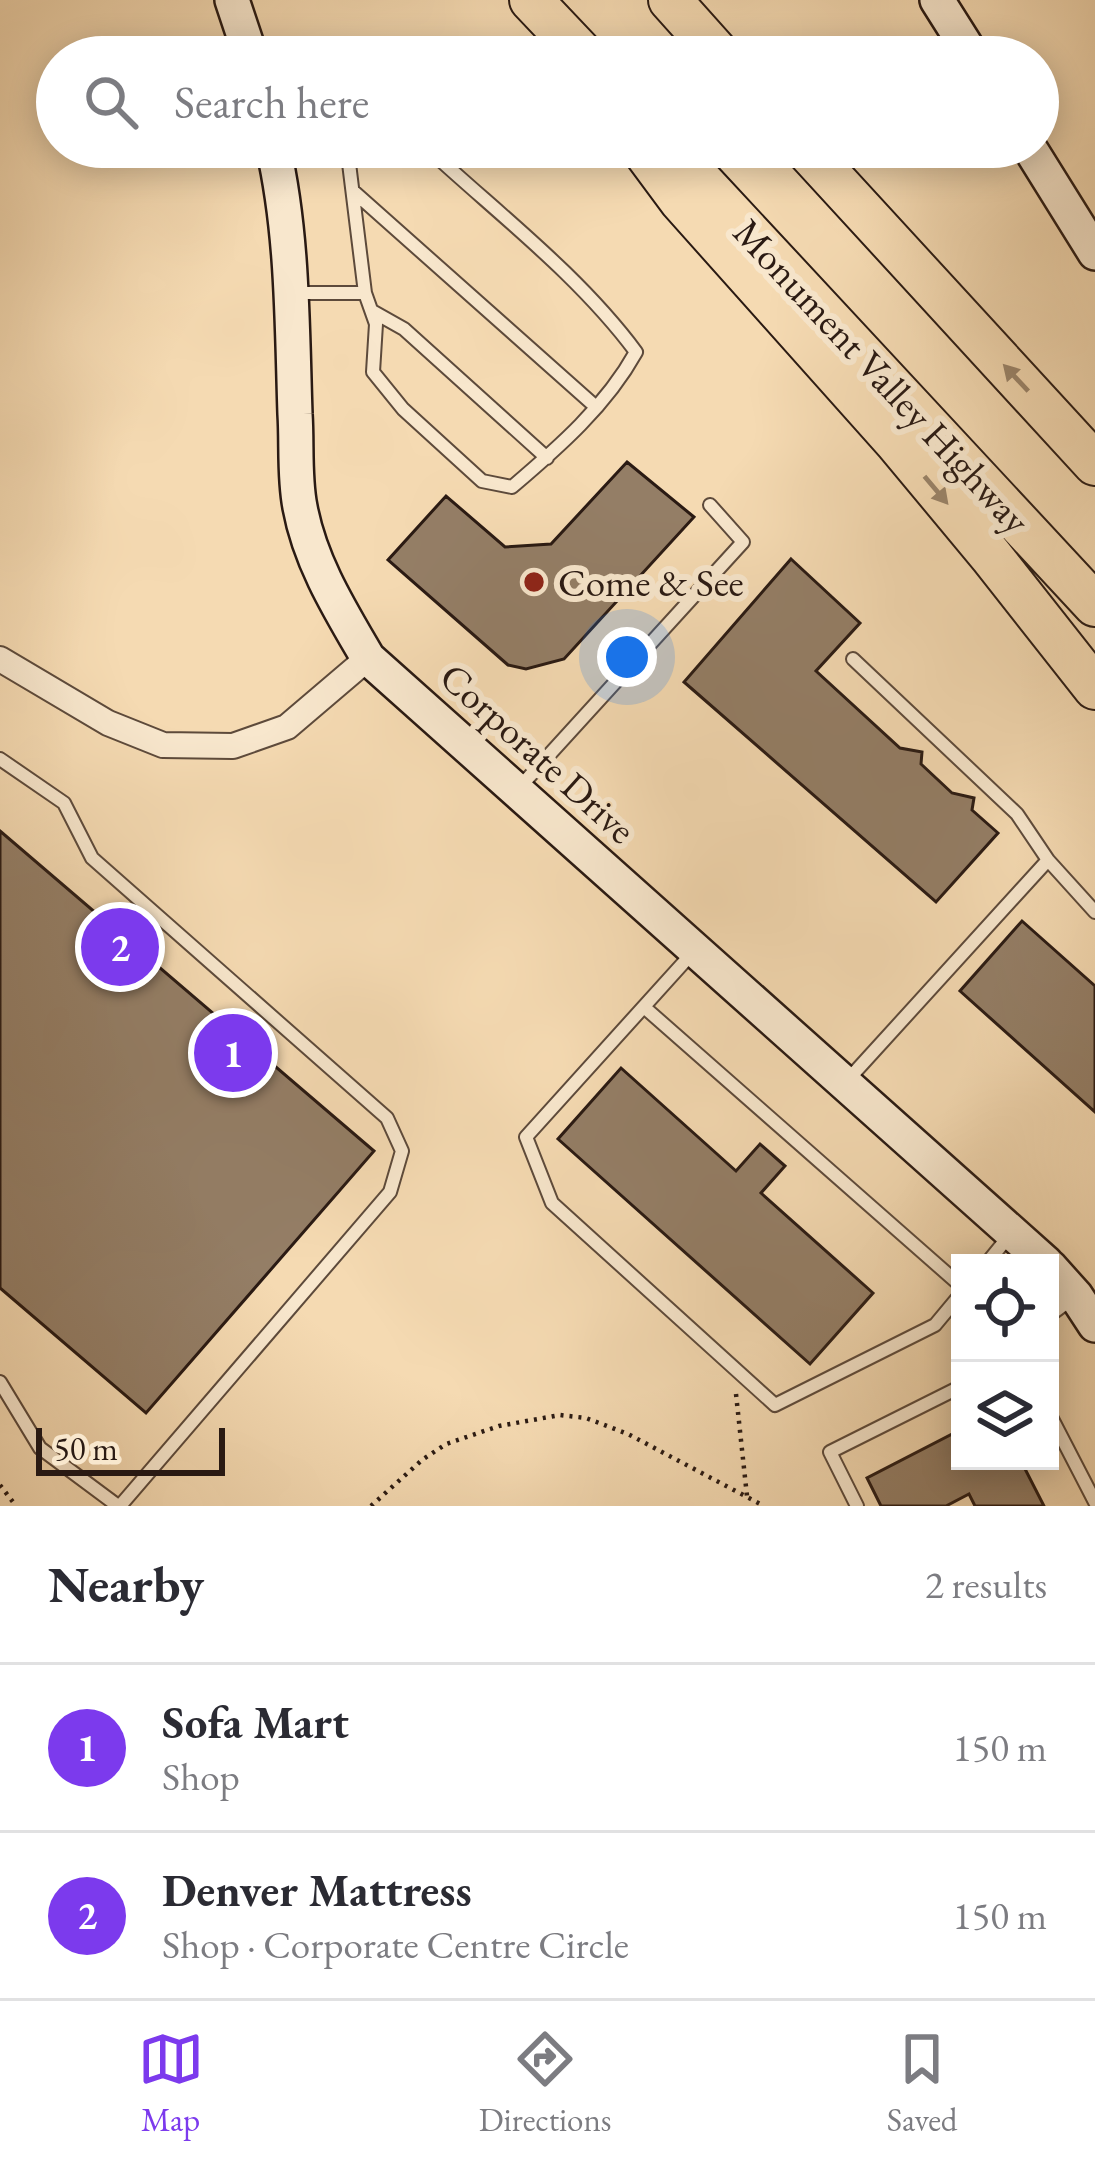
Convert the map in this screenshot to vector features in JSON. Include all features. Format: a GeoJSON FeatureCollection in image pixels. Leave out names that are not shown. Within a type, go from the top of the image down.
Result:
{"type":"FeatureCollection","features":[{"type":"Feature","properties":{"kind":"highway"},"geometry":{"type":"LineString","coordinates":[[531,0],[565,36]]}},
{"type":"Feature","properties":{"kind":"highway"},"geometry":{"type":"LineString","coordinates":[[670,0],[702,36]]}},
{"type":"Feature","properties":{"kind":"highway"},"geometry":{"type":"LineString","coordinates":[[657,168],[910,459],[1095,688]]}},
{"type":"Feature","properties":{"kind":"highway","name":"Monument Valley Highway"},"geometry":{"type":"LineString","coordinates":[[689,168],[1095,605]]}},
{"type":"Feature","properties":{"kind":"highway"},"geometry":{"type":"LineString","coordinates":[[823,168],[1095,464]]}},
{"type":"Feature","properties":{"kind":"street"},"geometry":{"type":"LineString","coordinates":[[232,0],[243,36]]}},
{"type":"Feature","properties":{"kind":"street"},"geometry":{"type":"LineString","coordinates":[[938,0],[960,36]]}},
{"type":"Feature","properties":{"kind":"street","name":"Corporate Drive"},"geometry":{"type":"LineString","coordinates":[[278,168],[290,293],[299,505],[314,559],[368,658],[1036,1254]]}},
{"type":"Feature","properties":{"kind":"street"},"geometry":{"type":"LineString","coordinates":[[1042,168],[1095,253]]}},
{"type":"Feature","properties":{"kind":"street"},"geometry":{"type":"LineString","coordinates":[[0,659],[108,723],[163,745],[233,746],[287,727],[368,658]]}},
{"type":"Feature","properties":{"kind":"street","name":"Corporate Drive"},"geometry":{"type":"LineString","coordinates":[[1063,1305],[1095,1325]]}},
{"type":"Feature","properties":{"kind":"lane"},"geometry":{"type":"LineString","coordinates":[[349,168],[364,293],[376,325],[373,372],[404,409],[482,482],[512,487],[568,441],[636,352],[564,272],[449,168]]}},
{"type":"Feature","properties":{"kind":"lane"},"geometry":{"type":"LineString","coordinates":[[352,190],[596,407]]}},
{"type":"Feature","properties":{"kind":"lane"},"geometry":{"type":"LineString","coordinates":[[290,293],[364,293]]}},
{"type":"Feature","properties":{"kind":"lane"},"geometry":{"type":"LineString","coordinates":[[371,311],[404,329],[547,458]]}},
{"type":"Feature","properties":{"kind":"lane"},"geometry":{"type":"LineString","coordinates":[[518,790],[743,542],[710,505]]}},
{"type":"Feature","properties":{"kind":"lane"},"geometry":{"type":"LineString","coordinates":[[853,659],[1017,814],[1048,860],[1095,912]]}},
{"type":"Feature","properties":{"kind":"lane"},"geometry":{"type":"LineString","coordinates":[[0,759],[64,803],[92,858],[387,1118],[402,1151],[390,1192],[119,1506],[40,1448],[0,1382]]}},
{"type":"Feature","properties":{"kind":"lane"},"geometry":{"type":"LineString","coordinates":[[845,1083],[1048,860]]}},
{"type":"Feature","properties":{"kind":"lane"},"geometry":{"type":"LineString","coordinates":[[695,949],[526,1137],[552,1203],[775,1405],[935,1325],[951,1306]]}},
{"type":"Feature","properties":{"kind":"lane"},"geometry":{"type":"LineString","coordinates":[[644,1006],[951,1277]]}},
{"type":"Feature","properties":{"kind":"lane"},"geometry":{"type":"LineString","coordinates":[[994,1254],[1012,1232]]}},
{"type":"Feature","properties":{"kind":"lane"},"geometry":{"type":"LineString","coordinates":[[856,1506],[830,1452],[951,1392]]}},
{"type":"Feature","properties":{"kind":"lane"},"geometry":{"type":"LineString","coordinates":[[1059,1432],[1095,1502]]}},
{"type":"Feature","properties":{"kind":"path"},"geometry":{"type":"LineString","coordinates":[[734,1367],[747,1496]]}},
{"type":"Feature","properties":{"kind":"path"},"geometry":{"type":"LineString","coordinates":[[371,1506],[446,1444],[499,1426],[560,1415],[586,1418],[628,1434],[764,1506]]}},
{"type":"Feature","properties":{"kind":"path"},"geometry":{"type":"LineString","coordinates":[[0,1485],[16,1506]]}},
{"type":"Feature","properties":{"kind":"building"},"geometry":{"type":"Polygon","coordinates":[[[627,462],[694,517],[564,659],[526,669],[508,665],[388,560],[446,496],[505,547],[551,544],[627,462]]]}},
{"type":"Feature","properties":{"kind":"building"},"geometry":{"type":"Polygon","coordinates":[[[791,559],[860,623],[816,671],[900,748],[922,752],[921,764],[952,793],[974,798],[972,810],[998,833],[936,902],[684,682],[791,559]]]}},
{"type":"Feature","properties":{"kind":"building"},"geometry":{"type":"Polygon","coordinates":[[[0,831],[374,1151],[146,1413],[0,1288],[0,831]]]}},
{"type":"Feature","properties":{"kind":"building"},"geometry":{"type":"Polygon","coordinates":[[[1022,921],[1095,986],[1095,1112],[960,991],[1022,921]]]}},
{"type":"Feature","properties":{"kind":"building"},"geometry":{"type":"Polygon","coordinates":[[[621,1068],[736,1171],[760,1144],[785,1166],[761,1193],[873,1293],[810,1364],[558,1139],[621,1068]]]}},
{"type":"Feature","properties":{"kind":"building"},"geometry":{"type":"Polygon","coordinates":[[[951,1435],[951,1470],[1026,1470],[1044,1506],[975,1506],[969,1494],[946,1506],[881,1506],[867,1478],[951,1435]]]}},
{"type":"Feature","properties":{"kind":"place","name":"Come & See"},"geometry":{"type":"Point","coordinates":[534,582]}},
{"type":"Feature","properties":{"kind":"place","name":"Denver Mattress"},"geometry":{"type":"Point","coordinates":[120,947]}},
{"type":"Feature","properties":{"kind":"place","name":"Sofa Mart"},"geometry":{"type":"Point","coordinates":[233,1053]}}]}
